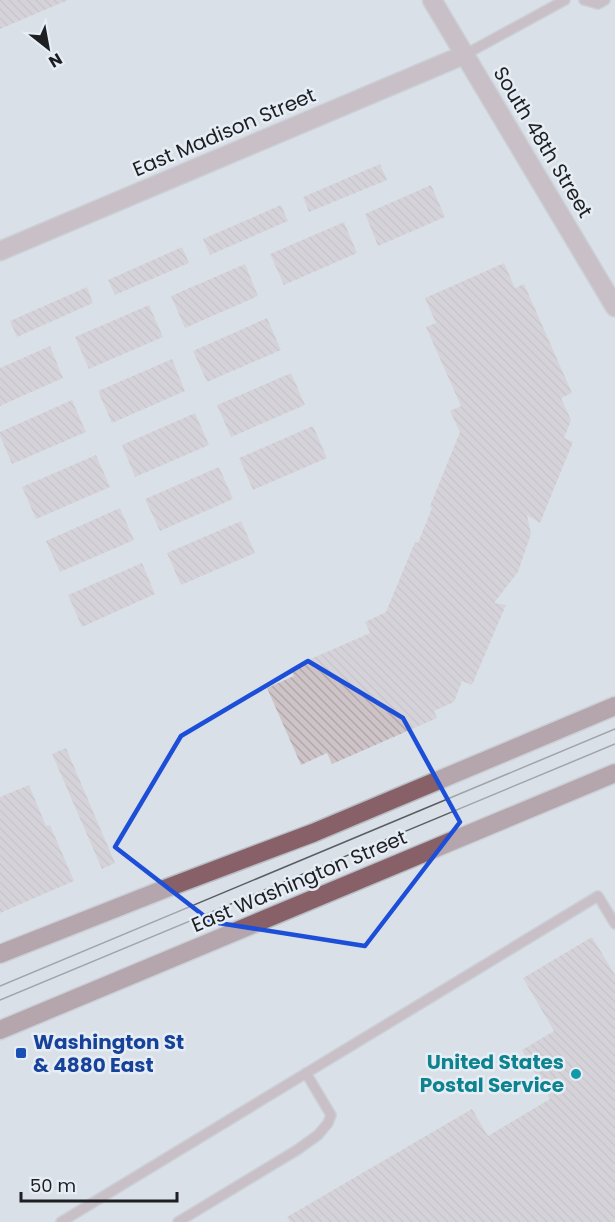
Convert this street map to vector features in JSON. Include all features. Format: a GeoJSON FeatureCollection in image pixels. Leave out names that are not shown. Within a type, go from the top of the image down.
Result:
{"type":"FeatureCollection","features":[{"type":"Feature","properties":{"kind":"main road","name":"East Washington Street"},"geometry":{"type":"LineString","coordinates":[[0,954],[313,833],[615,705]]}},
{"type":"Feature","properties":{"kind":"main road","name":"East Washington Street"},"geometry":{"type":"LineString","coordinates":[[0,1030],[615,773]]}},
{"type":"Feature","properties":{"kind":"street","name":"South 48th Street"},"geometry":{"type":"LineString","coordinates":[[432,0],[615,306]]}},
{"type":"Feature","properties":{"kind":"street","name":"East Madison Street"},"geometry":{"type":"LineString","coordinates":[[0,251],[466,54]]}},
{"type":"Feature","properties":{"kind":"lane"},"geometry":{"type":"LineString","coordinates":[[466,54],[566,0]]}},
{"type":"Feature","properties":{"kind":"lane"},"geometry":{"type":"LineString","coordinates":[[584,0],[598,4],[605,0]]}},
{"type":"Feature","properties":{"kind":"lane"},"geometry":{"type":"LineString","coordinates":[[61,1222],[598,896],[615,924]]}},
{"type":"Feature","properties":{"kind":"lane"},"geometry":{"type":"LineString","coordinates":[[178,1222],[297,1150],[318,1135],[328,1124],[331,1115],[306,1073]]}},
{"type":"Feature","properties":{"kind":"highlighted area"},"geometry":{"type":"Polygon","coordinates":[[[308,661],[403,718],[460,822],[365,946],[212,922],[115,847],[181,736],[308,661]]]}},
{"type":"Feature","properties":{"kind":"building"},"geometry":{"type":"Polygon","coordinates":[[[0,0],[68,0],[0,29],[0,0]]]}},
{"type":"Feature","properties":{"kind":"building"},"geometry":{"type":"Polygon","coordinates":[[[380,164],[387,180],[309,212],[303,197],[380,164]]]}},
{"type":"Feature","properties":{"kind":"building"},"geometry":{"type":"Polygon","coordinates":[[[431,185],[445,217],[378,246],[365,214],[431,185]]]}},
{"type":"Feature","properties":{"kind":"building"},"geometry":{"type":"Polygon","coordinates":[[[281,205],[288,221],[210,255],[203,239],[281,205]]]}},
{"type":"Feature","properties":{"kind":"building"},"geometry":{"type":"Polygon","coordinates":[[[344,222],[357,253],[284,285],[270,254],[344,222]]]}},
{"type":"Feature","properties":{"kind":"building"},"geometry":{"type":"Polygon","coordinates":[[[182,247],[189,263],[115,295],[108,280],[182,247]]]}},
{"type":"Feature","properties":{"kind":"building"},"geometry":{"type":"Polygon","coordinates":[[[504,263],[515,288],[524,284],[572,393],[561,398],[571,420],[564,438],[573,442],[540,523],[527,515],[531,534],[518,572],[494,603],[506,605],[472,685],[462,681],[454,702],[434,711],[437,718],[332,764],[327,753],[301,765],[267,688],[294,676],[290,668],[370,633],[365,622],[386,612],[415,542],[418,543],[432,508],[430,506],[460,432],[450,411],[461,406],[426,327],[436,323],[425,298],[504,263]]]}},
{"type":"Feature","properties":{"kind":"building"},"geometry":{"type":"Polygon","coordinates":[[[245,264],[258,296],[185,328],[171,296],[245,264]]]}},
{"type":"Feature","properties":{"kind":"building"},"geometry":{"type":"Polygon","coordinates":[[[87,287],[93,303],[17,337],[10,321],[87,287]]]}},
{"type":"Feature","properties":{"kind":"building"},"geometry":{"type":"Polygon","coordinates":[[[149,305],[163,337],[89,369],[75,337],[149,305]]]}},
{"type":"Feature","properties":{"kind":"building"},"geometry":{"type":"Polygon","coordinates":[[[267,318],[281,350],[207,382],[193,351],[267,318]]]}},
{"type":"Feature","properties":{"kind":"building"},"geometry":{"type":"Polygon","coordinates":[[[50,346],[63,378],[0,406],[0,368],[50,346]]]}},
{"type":"Feature","properties":{"kind":"building"},"geometry":{"type":"Polygon","coordinates":[[[172,359],[185,391],[112,423],[98,391],[172,359]]]}},
{"type":"Feature","properties":{"kind":"building"},"geometry":{"type":"Polygon","coordinates":[[[291,373],[305,405],[231,437],[217,405],[291,373]]]}},
{"type":"Feature","properties":{"kind":"building"},"geometry":{"type":"Polygon","coordinates":[[[72,400],[86,432],[12,464],[0,432],[72,400]]]}},
{"type":"Feature","properties":{"kind":"building"},"geometry":{"type":"Polygon","coordinates":[[[195,413],[209,445],[135,477],[122,445],[195,413]]]}},
{"type":"Feature","properties":{"kind":"building"},"geometry":{"type":"Polygon","coordinates":[[[313,426],[327,458],[253,490],[239,458],[313,426]]]}},
{"type":"Feature","properties":{"kind":"building"},"geometry":{"type":"Polygon","coordinates":[[[96,455],[110,487],[36,519],[22,487],[96,455]]]}},
{"type":"Feature","properties":{"kind":"building"},"geometry":{"type":"Polygon","coordinates":[[[219,467],[233,499],[160,531],[145,499],[219,467]]]}},
{"type":"Feature","properties":{"kind":"building"},"geometry":{"type":"Polygon","coordinates":[[[120,508],[134,540],[60,572],[46,541],[120,508]]]}},
{"type":"Feature","properties":{"kind":"building"},"geometry":{"type":"Polygon","coordinates":[[[241,521],[255,553],[181,585],[167,553],[241,521]]]}},
{"type":"Feature","properties":{"kind":"building"},"geometry":{"type":"Polygon","coordinates":[[[142,563],[155,594],[82,627],[68,595],[142,563]]]}},
{"type":"Feature","properties":{"kind":"building"},"geometry":{"type":"Polygon","coordinates":[[[66,748],[115,863],[102,869],[52,754],[66,748]]]}},
{"type":"Feature","properties":{"kind":"building"},"geometry":{"type":"Polygon","coordinates":[[[29,785],[46,826],[50,825],[74,881],[0,913],[0,797],[29,785]]]}},
{"type":"Feature","properties":{"kind":"building","name":"United States Postal Service"},"geometry":{"type":"Polygon","coordinates":[[[592,937],[615,975],[615,1222],[290,1222],[287,1217],[472,1109],[488,1136],[550,1099],[522,1050],[554,1031],[523,978],[592,937]]]}},
{"type":"Feature","properties":{"kind":"building"},"geometry":{"type":"Polygon","coordinates":[[[25,1047],[27,1052],[15,1057],[13,1052],[25,1047]]]}},
{"type":"Feature","properties":{"kind":"tram line"},"geometry":{"type":"LineString","coordinates":[[0,986],[615,729]]}},
{"type":"Feature","properties":{"kind":"tram line"},"geometry":{"type":"LineString","coordinates":[[0,1000],[615,744]]}},
{"type":"Feature","properties":{"kind":"place","name":"Washington St & 4880 East"},"geometry":{"type":"Point","coordinates":[21,1053]}},
{"type":"Feature","properties":{"kind":"place","name":"United States Postal Service"},"geometry":{"type":"Point","coordinates":[576,1074]}}]}
